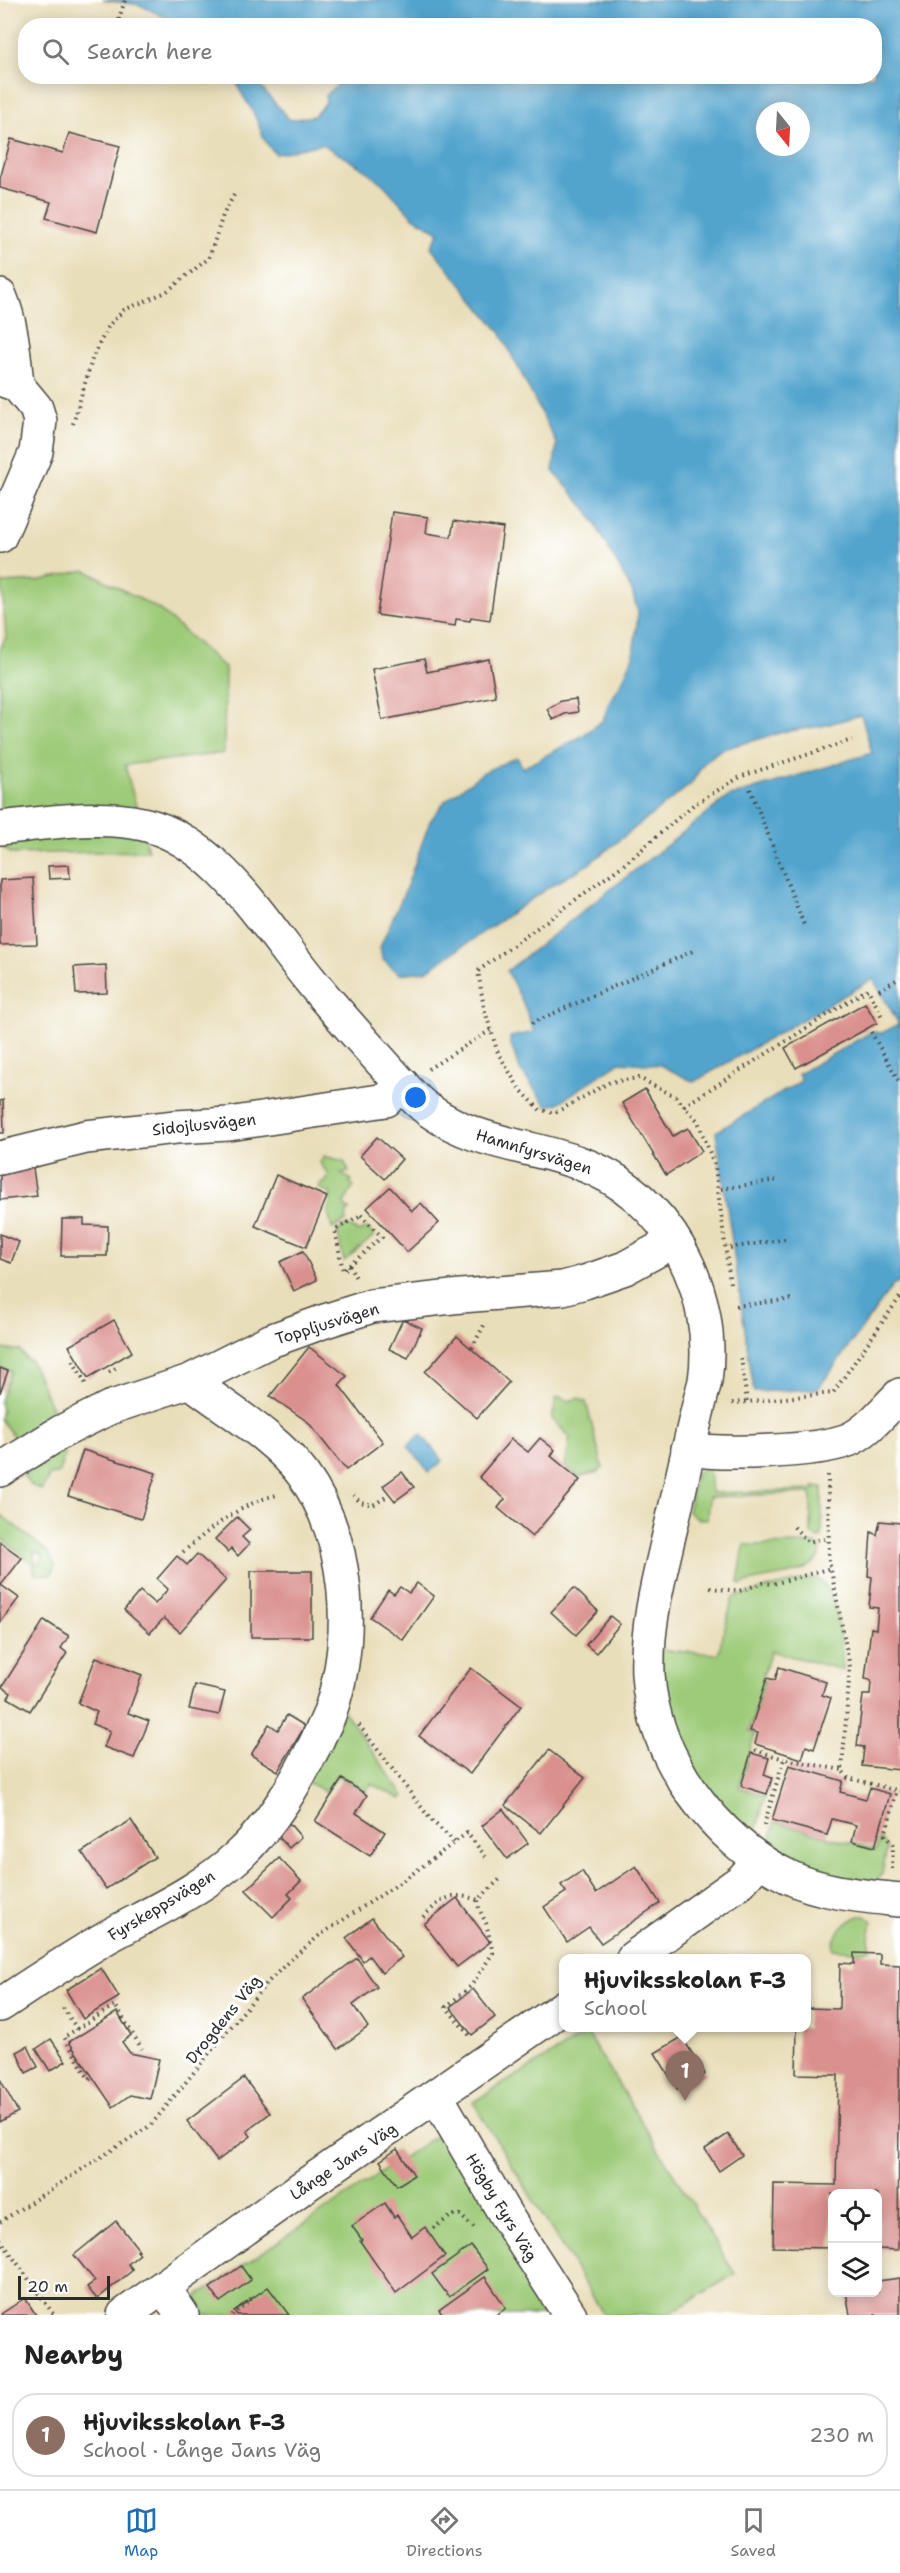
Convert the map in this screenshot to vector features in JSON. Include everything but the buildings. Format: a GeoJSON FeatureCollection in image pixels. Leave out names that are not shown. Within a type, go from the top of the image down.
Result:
{"type":"FeatureCollection","features":[{"type":"Feature","properties":{"kind":"street"},"geometry":{"type":"LineString","coordinates":[[0,296],[13,343],[9,382],[36,408],[40,421],[36,452],[0,536]]}},
{"type":"Feature","properties":{"kind":"street","name":"Hamnfyrsvägen"},"geometry":{"type":"LineString","coordinates":[[0,828],[108,819],[146,825],[178,838],[207,859],[231,882],[310,981],[402,1084],[429,1110],[477,1136],[578,1162],[615,1179],[644,1203],[662,1222],[674,1241],[699,1294],[708,1337],[705,1381],[651,1620],[648,1674],[657,1719],[668,1750],[689,1789],[721,1829],[738,1846],[791,1878],[860,1896],[895,1899]]}},
{"type":"Feature","properties":{"kind":"street","name":"Sidojlusvägen"},"geometry":{"type":"LineString","coordinates":[[0,1158],[86,1137],[228,1124],[386,1100],[402,1084]]}},
{"type":"Feature","properties":{"kind":"street","name":"Toppljusvägen"},"geometry":{"type":"LineString","coordinates":[[0,1470],[61,1432],[109,1408],[190,1381],[270,1341],[372,1306],[563,1287],[625,1268],[674,1241]]}},
{"type":"Feature","properties":{"kind":"street","name":"Fyrskeppsvägen"},"geometry":{"type":"LineString","coordinates":[[0,2005],[106,1938],[204,1883],[238,1856],[275,1813],[302,1772],[330,1713],[343,1645],[344,1589],[335,1540],[326,1515],[313,1490],[290,1460],[262,1434],[190,1381]]}},
{"type":"Feature","properties":{"kind":"street"},"geometry":{"type":"LineString","coordinates":[[688,1449],[712,1453],[829,1445],[848,1440],[859,1434],[900,1395]]}},
{"type":"Feature","properties":{"kind":"street"},"geometry":{"type":"LineString","coordinates":[[640,1954],[741,1881],[757,1859]]}},
{"type":"Feature","properties":{"kind":"street","name":"Långe Jans Väg"},"geometry":{"type":"LineString","coordinates":[[124,2315],[303,2187],[437,2097],[559,2011]]}},
{"type":"Feature","properties":{"kind":"street","name":"Högby Fyrs Väg"},"geometry":{"type":"LineString","coordinates":[[437,2097],[505,2214],[570,2315]]}},
{"type":"Feature","properties":{"kind":"street"},"geometry":{"type":"LineString","coordinates":[[164,2288],[182,2315]]}},
{"type":"Feature","properties":{"kind":"path"},"geometry":{"type":"LineString","coordinates":[[119,18],[125,0]]}},
{"type":"Feature","properties":{"kind":"path"},"geometry":{"type":"LineString","coordinates":[[72,427],[93,356],[109,325],[124,310],[166,292],[209,258],[223,215],[234,195]]}},
{"type":"Feature","properties":{"kind":"path"},"geometry":{"type":"LineString","coordinates":[[730,1286],[715,1167],[698,1121],[676,1097],[639,1078],[610,1082],[555,1113],[540,1110],[519,1088],[498,1053],[477,971],[626,863],[693,805],[742,776],[852,740]]}},
{"type":"Feature","properties":{"kind":"path"},"geometry":{"type":"LineString","coordinates":[[750,789],[804,925]]}},
{"type":"Feature","properties":{"kind":"path"},"geometry":{"type":"LineString","coordinates":[[532,1023],[693,951]]}},
{"type":"Feature","properties":{"kind":"path"},"geometry":{"type":"LineString","coordinates":[[879,990],[900,978]]}},
{"type":"Feature","properties":{"kind":"path"},"geometry":{"type":"LineString","coordinates":[[684,1106],[868,989],[884,1018]]}},
{"type":"Feature","properties":{"kind":"path"},"geometry":{"type":"LineString","coordinates":[[402,1084],[491,1030]]}},
{"type":"Feature","properties":{"kind":"path"},"geometry":{"type":"LineString","coordinates":[[871,1032],[900,1083]]}},
{"type":"Feature","properties":{"kind":"path"},"geometry":{"type":"LineString","coordinates":[[721,1189],[777,1180]]}},
{"type":"Feature","properties":{"kind":"path"},"geometry":{"type":"LineString","coordinates":[[361,1215],[382,1237],[343,1271],[335,1230],[361,1215]]}},
{"type":"Feature","properties":{"kind":"path"},"geometry":{"type":"LineString","coordinates":[[730,1248],[785,1239]]}},
{"type":"Feature","properties":{"kind":"path"},"geometry":{"type":"LineString","coordinates":[[732,1297],[735,1307],[793,1299]]}},
{"type":"Feature","properties":{"kind":"path"},"geometry":{"type":"LineString","coordinates":[[740,1356],[747,1402],[833,1393],[900,1297]]}},
{"type":"Feature","properties":{"kind":"path"},"geometry":{"type":"LineString","coordinates":[[74,1361],[86,1384],[96,1379]]}},
{"type":"Feature","properties":{"kind":"path"},"geometry":{"type":"LineString","coordinates":[[106,1374],[116,1368]]}},
{"type":"Feature","properties":{"kind":"path"},"geometry":{"type":"LineString","coordinates":[[829,1445],[828,1539],[831,1568],[850,1667],[842,1770],[848,1778],[898,1790],[885,1834],[893,1845],[895,1899]]}},
{"type":"Feature","properties":{"kind":"path"},"geometry":{"type":"LineString","coordinates":[[183,1552],[231,1515],[254,1503],[277,1495]]}},
{"type":"Feature","properties":{"kind":"path"},"geometry":{"type":"LineString","coordinates":[[794,1527],[808,1542],[828,1539]]}},
{"type":"Feature","properties":{"kind":"path"},"geometry":{"type":"LineString","coordinates":[[710,1588],[739,1591],[831,1568]]}},
{"type":"Feature","properties":{"kind":"path"},"geometry":{"type":"LineString","coordinates":[[334,1694],[431,1820],[455,1842]]}},
{"type":"Feature","properties":{"kind":"path"},"geometry":{"type":"LineString","coordinates":[[755,1750],[784,1759],[842,1770]]}},
{"type":"Feature","properties":{"kind":"path"},"geometry":{"type":"LineString","coordinates":[[757,1859],[784,1759]]}},
{"type":"Feature","properties":{"kind":"path","name":"Drogdens Väg"},"geometry":{"type":"LineString","coordinates":[[0,2222],[151,2125],[265,1985],[320,1935],[405,1880],[467,1833],[486,1857]]}},
{"type":"Feature","properties":{"kind":"path"},"geometry":{"type":"LineString","coordinates":[[478,1900],[501,1878]]}},
{"type":"Feature","properties":{"kind":"path"},"geometry":{"type":"LineString","coordinates":[[423,1917],[441,1899],[449,1896],[478,1900]]}},
{"type":"Feature","properties":{"kind":"path"},"geometry":{"type":"LineString","coordinates":[[476,2036],[471,2038],[446,2007],[471,1986],[493,1953],[478,1900]]}},
{"type":"Feature","properties":{"kind":"path"},"geometry":{"type":"LineString","coordinates":[[92,2077],[89,2079],[64,2037],[115,2005],[142,2049]]}},
{"type":"Feature","properties":{"kind":"path"},"geometry":{"type":"LineString","coordinates":[[63,2008],[77,2029]]}},
{"type":"Feature","properties":{"kind":"path"},"geometry":{"type":"LineString","coordinates":[[433,2228],[453,2215],[460,2215],[478,2234]]}},
{"type":"Feature","properties":{"kind":"path"},"geometry":{"type":"LineString","coordinates":[[0,2239],[54,2315]]}},
{"type":"Feature","properties":{"kind":"path"},"geometry":{"type":"LineString","coordinates":[[232,2315],[252,2298]]}},
{"type":"Feature","properties":{"kind":"green space"},"geometry":{"type":"Polygon","coordinates":[[[85,570],[159,609],[225,668],[224,753],[125,765],[148,851],[12,854],[0,845],[0,649],[6,637],[2,583],[38,581],[85,570]]]}},
{"type":"Feature","properties":{"kind":"green space"},"geometry":{"type":"Polygon","coordinates":[[[324,1156],[344,1161],[349,1172],[341,1174],[352,1180],[350,1183],[354,1186],[344,1203],[346,1208],[350,1209],[346,1221],[332,1229],[328,1212],[331,1194],[319,1188],[329,1175],[320,1163],[324,1156]]]}},
{"type":"Feature","properties":{"kind":"green space"},"geometry":{"type":"Polygon","coordinates":[[[348,1225],[358,1232],[367,1228],[374,1236],[344,1261],[337,1231],[348,1225]]]}},
{"type":"Feature","properties":{"kind":"green space"},"geometry":{"type":"Polygon","coordinates":[[[0,1348],[20,1350],[27,1360],[31,1361],[56,1417],[18,1442],[0,1419],[2,1410],[0,1401],[11,1371],[0,1367],[0,1348]]]}},
{"type":"Feature","properties":{"kind":"green space"},"geometry":{"type":"Polygon","coordinates":[[[559,1397],[569,1401],[578,1398],[586,1402],[603,1468],[597,1472],[579,1477],[565,1466],[570,1437],[552,1419],[555,1399],[559,1397]]]}},
{"type":"Feature","properties":{"kind":"green space"},"geometry":{"type":"Polygon","coordinates":[[[58,1452],[65,1454],[58,1474],[50,1475],[41,1490],[31,1485],[23,1475],[58,1452]]]}},
{"type":"Feature","properties":{"kind":"green space"},"geometry":{"type":"Polygon","coordinates":[[[707,1467],[711,1493],[814,1490],[814,1487],[822,1487],[822,1536],[819,1538],[811,1535],[811,1493],[709,1497],[707,1519],[697,1519],[688,1512],[696,1472],[707,1467]]]}},
{"type":"Feature","properties":{"kind":"green space"},"geometry":{"type":"Polygon","coordinates":[[[0,1514],[49,1553],[55,1566],[51,1575],[35,1574],[33,1565],[41,1562],[43,1555],[34,1552],[35,1562],[32,1563],[0,1537],[0,1514]]]}},
{"type":"Feature","properties":{"kind":"green space"},"geometry":{"type":"Polygon","coordinates":[[[815,1544],[821,1548],[820,1556],[804,1570],[740,1585],[738,1583],[744,1545],[815,1544]]]}},
{"type":"Feature","properties":{"kind":"green space"},"geometry":{"type":"Polygon","coordinates":[[[807,1579],[817,1579],[824,1584],[830,1594],[837,1620],[843,1670],[771,1651],[762,1678],[765,1680],[749,1731],[755,1734],[739,1787],[765,1796],[757,1828],[748,1839],[722,1814],[670,1726],[660,1650],[718,1654],[733,1597],[807,1579]]]}},
{"type":"Feature","properties":{"kind":"green space"},"geometry":{"type":"Polygon","coordinates":[[[344,1711],[404,1796],[401,1799],[371,1783],[366,1792],[337,1775],[326,1792],[307,1782],[344,1711]]]}},
{"type":"Feature","properties":{"kind":"green space"},"geometry":{"type":"Polygon","coordinates":[[[775,1822],[876,1850],[880,1838],[887,1848],[882,1874],[874,1884],[828,1880],[768,1851],[775,1822]]]}},
{"type":"Feature","properties":{"kind":"green space"},"geometry":{"type":"Polygon","coordinates":[[[859,1916],[866,1916],[872,1921],[869,1939],[871,1949],[859,1952],[833,1949],[835,1939],[841,1929],[859,1916]]]}},
{"type":"Feature","properties":{"kind":"green space"},"geometry":{"type":"Polygon","coordinates":[[[587,2033],[735,2274],[667,2315],[604,2315],[473,2102],[587,2033]]]}},
{"type":"Feature","properties":{"kind":"green space"},"geometry":{"type":"Polygon","coordinates":[[[449,2127],[564,2315],[169,2315],[449,2127]]]}},
{"type":"Feature","properties":{"kind":"water"},"geometry":{"type":"Polygon","coordinates":[[[103,0],[900,0],[900,1283],[894,1284],[818,1389],[754,1392],[716,1132],[801,1081],[798,1074],[871,1032],[882,1033],[899,1024],[873,979],[694,1082],[660,1065],[620,1062],[557,1104],[547,1106],[520,1070],[510,1042],[510,1037],[534,1032],[507,971],[728,797],[872,753],[861,715],[822,726],[783,732],[720,750],[704,763],[691,784],[589,864],[548,888],[426,971],[400,974],[382,959],[380,947],[405,891],[430,821],[445,801],[484,772],[517,757],[523,768],[582,736],[603,720],[633,656],[638,613],[632,591],[588,511],[553,471],[557,444],[500,332],[431,247],[439,232],[413,217],[384,185],[364,169],[322,144],[276,154],[265,140],[238,84],[258,84],[290,120],[314,116],[326,102],[325,96],[338,84],[882,84],[882,18],[167,18],[140,5],[103,0]]]}},
{"type":"Feature","properties":{"kind":"water"},"geometry":{"type":"Polygon","coordinates":[[[421,1434],[443,1461],[429,1472],[408,1446],[421,1434]]]}},
{"type":"Feature","properties":{"kind":"place","name":"Hjuviksskolan F-3"},"geometry":{"type":"Point","coordinates":[685,2101]}}]}
